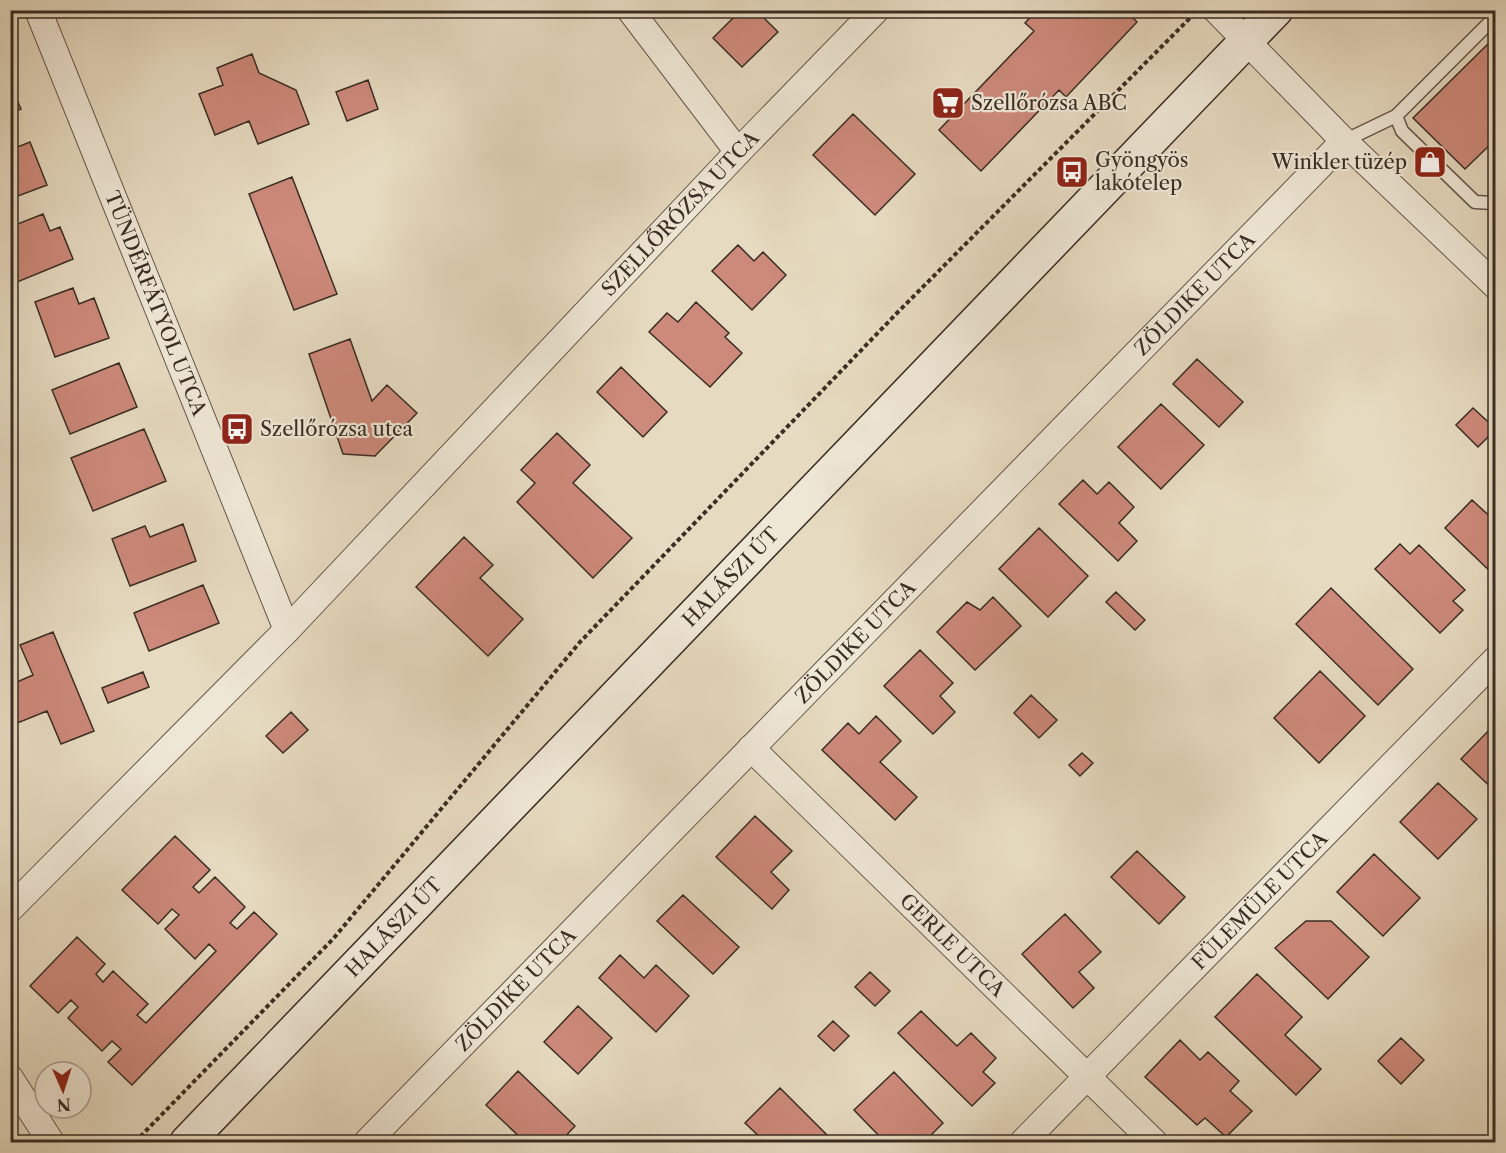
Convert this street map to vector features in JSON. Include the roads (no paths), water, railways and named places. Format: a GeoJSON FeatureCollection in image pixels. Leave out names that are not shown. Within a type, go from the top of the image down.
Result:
{"type":"FeatureCollection","features":[{"type":"Feature","properties":{"kind":"main road","name":"HALÁSZI ÚT"},"geometry":{"type":"LineString","coordinates":[[187,1143],[1276,10]]}},
{"type":"Feature","properties":{"kind":"street","name":"TÜNDÉRFÁTYOL UTCA"},"geometry":{"type":"LineString","coordinates":[[38,10],[286,630]]}},
{"type":"Feature","properties":{"kind":"street"},"geometry":{"type":"LineString","coordinates":[[630,10],[738,152]]}},
{"type":"Feature","properties":{"kind":"street","name":"SZELLŐRÓZSA UTCA"},"geometry":{"type":"LineString","coordinates":[[10,909],[286,630],[738,152],[876,10]]}},
{"type":"Feature","properties":{"kind":"street"},"geometry":{"type":"LineString","coordinates":[[1216,10],[1344,141],[1496,286]]}},
{"type":"Feature","properties":{"kind":"street","name":"ZÖLDIKE UTCA"},"geometry":{"type":"LineString","coordinates":[[367,1143],[1344,141]]}},
{"type":"Feature","properties":{"kind":"street","name":"FÜLEMÜLE UTCA"},"geometry":{"type":"LineString","coordinates":[[1023,1143],[1496,659]]}},
{"type":"Feature","properties":{"kind":"street","name":"GERLE UTCA"},"geometry":{"type":"LineString","coordinates":[[751,748],[1154,1143]]}},
{"type":"Feature","properties":{"kind":"street"},"geometry":{"type":"LineString","coordinates":[[10,1078],[51,1143]]}},
{"type":"Feature","properties":{"kind":"lane"},"geometry":{"type":"LineString","coordinates":[[1344,141],[1396,116],[1496,16]]}},
{"type":"Feature","properties":{"kind":"lane"},"geometry":{"type":"LineString","coordinates":[[1396,116],[1402,131],[1475,202],[1494,203],[1496,201]]}},
{"type":"Feature","properties":{"kind":"place","name":"Szellőrózsa ABC"},"geometry":{"type":"Point","coordinates":[948,103]}},
{"type":"Feature","properties":{"kind":"place","name":"Winkler tüzép"},"geometry":{"type":"Point","coordinates":[1430,162]}},
{"type":"Feature","properties":{"kind":"place","name":"Gyöngyös lakótelep"},"geometry":{"type":"Point","coordinates":[1072,172]}},
{"type":"Feature","properties":{"kind":"place","name":"Szellőrózsa utca"},"geometry":{"type":"Point","coordinates":[237,429]}}]}
